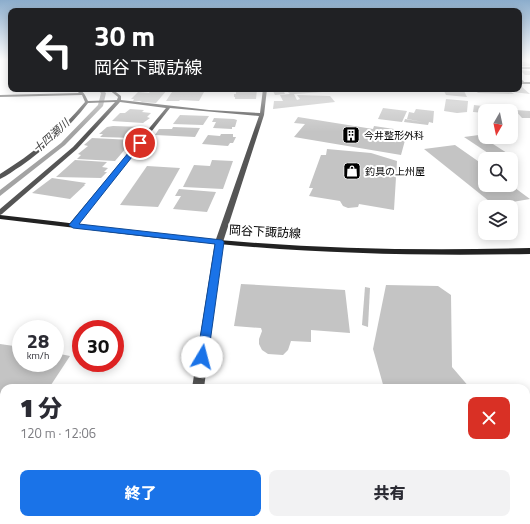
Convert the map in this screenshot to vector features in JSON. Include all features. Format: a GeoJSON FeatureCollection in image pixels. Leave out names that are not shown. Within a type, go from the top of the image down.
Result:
{"type":"FeatureCollection","features":[{"type":"Feature","properties":{"kind":"main road","name":"岡谷下諏訪線"},"geometry":{"type":"LineString","coordinates":[[0,217],[219,242],[356,250],[495,252],[530,251]]}},
{"type":"Feature","properties":{"kind":"street"},"geometry":{"type":"LineString","coordinates":[[0,213],[75,148],[119,101],[120,97],[114,92]]}},
{"type":"Feature","properties":{"kind":"street"},"geometry":{"type":"LineString","coordinates":[[199,384],[219,242],[262,115],[265,92]]}},
{"type":"Feature","properties":{"kind":"street"},"geometry":{"type":"LineString","coordinates":[[0,96],[83,94],[90,102]]}},
{"type":"Feature","properties":{"kind":"street"},"geometry":{"type":"LineString","coordinates":[[0,177],[55,137],[90,102],[119,101],[262,115]]}},
{"type":"Feature","properties":{"kind":"street"},"geometry":{"type":"LineString","coordinates":[[73,225],[169,107]]}},
{"type":"Feature","properties":{"kind":"building"},"geometry":{"type":"Polygon","coordinates":[[[522,87],[530,94],[513,92],[522,92],[522,87]]]}},
{"type":"Feature","properties":{"kind":"building"},"geometry":{"type":"Polygon","coordinates":[[[138,92],[165,92],[156,103],[133,101],[134,99],[131,99],[138,92]]]}},
{"type":"Feature","properties":{"kind":"building"},"geometry":{"type":"Polygon","coordinates":[[[172,92],[204,92],[199,101],[166,101],[172,92]]]}},
{"type":"Feature","properties":{"kind":"building"},"geometry":{"type":"Polygon","coordinates":[[[236,92],[257,92],[256,99],[235,99],[234,94],[236,94],[236,92]]]}},
{"type":"Feature","properties":{"kind":"building"},"geometry":{"type":"Polygon","coordinates":[[[274,92],[284,92],[285,94],[275,95],[274,92]]]}},
{"type":"Feature","properties":{"kind":"building"},"geometry":{"type":"Polygon","coordinates":[[[288,92],[323,92],[294,94],[297,100],[300,99],[297,95],[330,96],[335,102],[273,109],[274,101],[283,101],[280,95],[290,94],[288,92]]]}},
{"type":"Feature","properties":{"kind":"building"},"geometry":{"type":"Polygon","coordinates":[[[444,92],[464,92],[467,97],[446,95],[444,92]]]}},
{"type":"Feature","properties":{"kind":"building"},"geometry":{"type":"Polygon","coordinates":[[[477,92],[511,92],[514,94],[477,92]]]}},
{"type":"Feature","properties":{"kind":"building"},"geometry":{"type":"Polygon","coordinates":[[[446,99],[468,101],[467,112],[457,113],[444,111],[446,99]]]}},
{"type":"Feature","properties":{"kind":"building"},"geometry":{"type":"Polygon","coordinates":[[[474,105],[478,106],[478,112],[473,112],[474,105]]]}},
{"type":"Feature","properties":{"kind":"building"},"geometry":{"type":"Polygon","coordinates":[[[383,108],[407,111],[402,122],[378,119],[383,108]]]}},
{"type":"Feature","properties":{"kind":"building"},"geometry":{"type":"Polygon","coordinates":[[[130,109],[144,110],[142,112],[151,113],[147,117],[150,118],[143,123],[112,121],[120,113],[125,113],[130,109]]]}},
{"type":"Feature","properties":{"kind":"building"},"geometry":{"type":"Polygon","coordinates":[[[416,109],[434,111],[433,123],[429,122],[428,125],[404,122],[405,119],[423,122],[407,119],[409,112],[414,113],[416,109]]]}},
{"type":"Feature","properties":{"kind":"building"},"geometry":{"type":"Polygon","coordinates":[[[518,110],[530,111],[530,118],[522,118],[518,113],[518,110]]]}},
{"type":"Feature","properties":{"kind":"building"},"geometry":{"type":"Polygon","coordinates":[[[180,115],[209,116],[203,125],[173,124],[180,115]]]}},
{"type":"Feature","properties":{"kind":"building","name":"今井整形外科"},"geometry":{"type":"Polygon","coordinates":[[[298,117],[373,129],[374,126],[394,129],[393,131],[407,133],[401,155],[294,137],[305,124],[294,123],[298,117]]]}},
{"type":"Feature","properties":{"kind":"building"},"geometry":{"type":"Polygon","coordinates":[[[214,118],[237,120],[235,127],[232,127],[232,129],[213,128],[216,122],[212,122],[214,118]]]}},
{"type":"Feature","properties":{"kind":"building"},"geometry":{"type":"Polygon","coordinates":[[[107,127],[143,127],[134,138],[100,137],[103,134],[99,134],[107,127]]]}},
{"type":"Feature","properties":{"kind":"building"},"geometry":{"type":"Polygon","coordinates":[[[173,127],[200,128],[195,137],[155,135],[159,129],[172,129],[173,127]]]}},
{"type":"Feature","properties":{"kind":"building"},"geometry":{"type":"Polygon","coordinates":[[[221,134],[233,134],[233,137],[236,137],[233,143],[230,143],[228,146],[202,144],[208,135],[220,136],[221,134]]]}},
{"type":"Feature","properties":{"kind":"building"},"geometry":{"type":"Polygon","coordinates":[[[478,135],[478,144],[493,144],[505,152],[486,152],[464,137],[478,135]]]}},
{"type":"Feature","properties":{"kind":"building"},"geometry":{"type":"Polygon","coordinates":[[[92,138],[133,140],[115,161],[77,159],[81,155],[78,154],[88,146],[84,145],[92,138]]]}},
{"type":"Feature","properties":{"kind":"building"},"geometry":{"type":"Polygon","coordinates":[[[455,145],[478,161],[478,192],[518,192],[518,190],[530,199],[518,201],[488,200],[424,149],[455,145]]]}},
{"type":"Feature","properties":{"kind":"building"},"geometry":{"type":"Polygon","coordinates":[[[327,149],[371,153],[397,161],[394,210],[359,204],[358,207],[348,208],[343,206],[340,201],[309,196],[313,188],[309,188],[321,155],[326,155],[327,149]]]}},
{"type":"Feature","properties":{"kind":"building"},"geometry":{"type":"Polygon","coordinates":[[[75,160],[107,162],[102,167],[108,168],[104,172],[107,172],[101,178],[56,177],[75,160]]]}},
{"type":"Feature","properties":{"kind":"building"},"geometry":{"type":"Polygon","coordinates":[[[212,160],[233,161],[223,189],[183,187],[194,165],[210,166],[212,160]]]}},
{"type":"Feature","properties":{"kind":"building"},"geometry":{"type":"Polygon","coordinates":[[[147,166],[180,168],[158,207],[120,205],[147,166]]]}},
{"type":"Feature","properties":{"kind":"building"},"geometry":{"type":"Polygon","coordinates":[[[52,178],[86,183],[70,199],[32,193],[52,178]]]}},
{"type":"Feature","properties":{"kind":"building"},"geometry":{"type":"Polygon","coordinates":[[[179,189],[216,192],[207,212],[173,209],[181,196],[175,196],[179,189]]]}},
{"type":"Feature","properties":{"kind":"building"},"geometry":{"type":"Polygon","coordinates":[[[241,284],[345,290],[350,333],[311,330],[311,342],[291,341],[288,350],[283,355],[268,354],[262,350],[259,344],[262,331],[261,328],[234,326],[241,284]]]}},
{"type":"Feature","properties":{"kind":"building"},"geometry":{"type":"Polygon","coordinates":[[[386,285],[438,286],[451,295],[452,367],[467,384],[383,384],[373,349],[386,285]]]}},
{"type":"Feature","properties":{"kind":"building"},"geometry":{"type":"Polygon","coordinates":[[[365,287],[370,288],[368,327],[362,325],[365,287]]]}},
{"type":"Feature","properties":{"kind":"building"},"geometry":{"type":"Polygon","coordinates":[[[0,344],[12,346],[12,372],[60,372],[52,384],[0,384],[0,344]]]}},
{"type":"Feature","properties":{"kind":"building"},"geometry":{"type":"Polygon","coordinates":[[[64,355],[70,356],[64,365],[64,355]]]}},
{"type":"Feature","properties":{"kind":"waterway","name":"十四瀬川"},"geometry":{"type":"LineString","coordinates":[[0,194],[63,144],[101,105],[104,93],[102,92]]}},
{"type":"Feature","properties":{"kind":"place","name":"今井整形外科"},"geometry":{"type":"Point","coordinates":[351,135]}},
{"type":"Feature","properties":{"kind":"place","name":"釣具の上州屋"},"geometry":{"type":"Point","coordinates":[352,171]}},
{"type":"Feature","properties":{"kind":"route"},"geometry":{"type":"LineString","coordinates":[[140,143],[73,225],[219,242],[202,357]]}}]}
